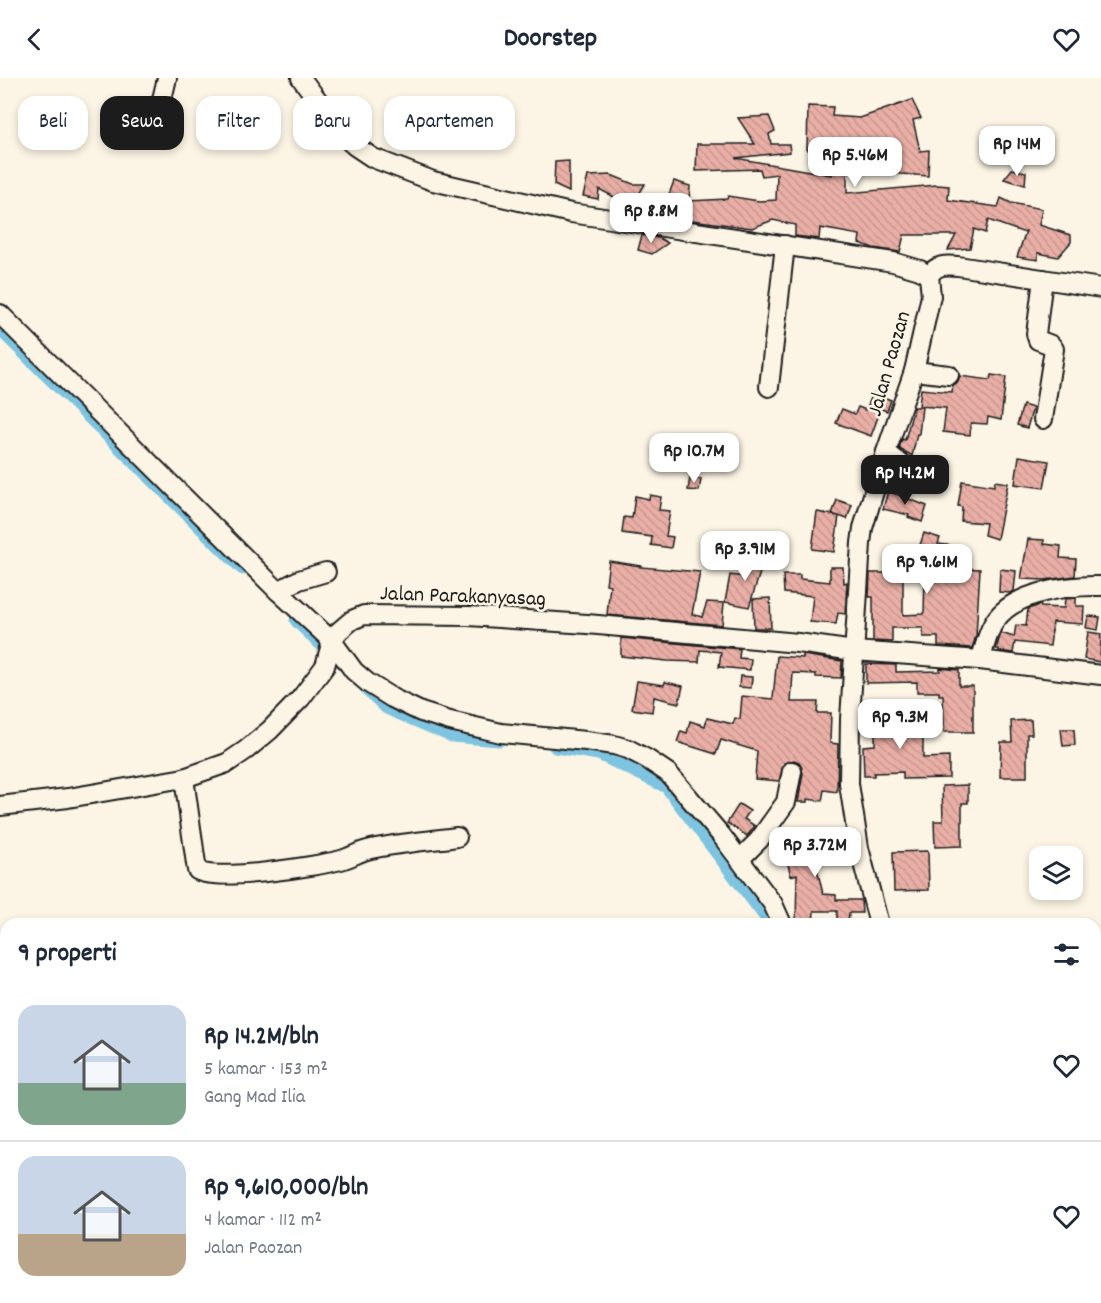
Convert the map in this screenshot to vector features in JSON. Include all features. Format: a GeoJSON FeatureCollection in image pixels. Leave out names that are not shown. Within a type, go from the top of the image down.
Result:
{"type":"FeatureCollection","features":[{"type":"Feature","properties":{"kind":"street"},"geometry":{"type":"LineString","coordinates":[[163,96],[167,78]]}},
{"type":"Feature","properties":{"kind":"street"},"geometry":{"type":"LineString","coordinates":[[301,78],[346,138],[355,146],[373,158],[434,181],[571,213],[900,264],[920,270],[929,276],[932,270],[939,266],[952,265],[1101,288]]}},
{"type":"Feature","properties":{"kind":"street"},"geometry":{"type":"LineString","coordinates":[[769,387],[785,245]]}},
{"type":"Feature","properties":{"kind":"street","name":"Jalan Paozan"},"geometry":{"type":"LineString","coordinates":[[877,918],[859,848],[849,784],[854,651],[863,528],[914,371],[931,296],[929,276]]}},
{"type":"Feature","properties":{"kind":"street"},"geometry":{"type":"LineString","coordinates":[[1043,279],[1036,334],[1038,340],[1053,346],[1054,351],[1043,418]]}},
{"type":"Feature","properties":{"kind":"street"},"geometry":{"type":"LineString","coordinates":[[0,314],[278,591],[329,652],[368,683],[420,712],[501,733],[614,745],[647,759],[668,773],[740,859],[773,904],[779,918]]}},
{"type":"Feature","properties":{"kind":"street"},"geometry":{"type":"LineString","coordinates":[[914,371],[949,375]]}},
{"type":"Feature","properties":{"kind":"street"},"geometry":{"type":"LineString","coordinates":[[886,452],[923,481]]}},
{"type":"Feature","properties":{"kind":"street"},"geometry":{"type":"LineString","coordinates":[[278,591],[299,580],[326,572]]}},
{"type":"Feature","properties":{"kind":"street"},"geometry":{"type":"LineString","coordinates":[[980,660],[990,630],[1006,607],[1058,588],[1101,586]]}},
{"type":"Feature","properties":{"kind":"street","name":"Jalan Parakanyasag"},"geometry":{"type":"LineString","coordinates":[[0,806],[69,798],[184,778],[227,763],[270,730],[301,698],[329,652],[338,632],[357,618],[374,614],[599,625],[798,643],[854,651],[980,660],[1101,675]]}},
{"type":"Feature","properties":{"kind":"street"},"geometry":{"type":"LineString","coordinates":[[740,859],[759,840],[786,802],[792,771]]}},
{"type":"Feature","properties":{"kind":"street"},"geometry":{"type":"LineString","coordinates":[[184,778],[197,870],[204,874],[230,875],[302,868],[341,860],[369,849],[457,837]]}},
{"type":"Feature","properties":{"kind":"building"},"geometry":{"type":"Polygon","coordinates":[[[912,100],[921,118],[913,120],[920,151],[929,150],[928,176],[847,170],[847,193],[937,185],[949,186],[948,200],[998,207],[1001,198],[1011,203],[1042,209],[1039,225],[1071,235],[1071,242],[1058,257],[1038,253],[1038,260],[1017,257],[1026,231],[1022,232],[988,220],[985,233],[974,229],[970,248],[948,250],[956,235],[904,235],[900,252],[873,248],[859,243],[860,235],[820,228],[819,239],[795,236],[795,225],[773,220],[752,228],[692,220],[656,212],[660,197],[668,197],[674,181],[690,186],[689,201],[727,199],[728,196],[759,201],[776,200],[777,174],[762,176],[760,169],[696,171],[697,144],[755,144],[738,118],[769,116],[775,131],[769,134],[771,144],[789,144],[790,152],[735,158],[832,175],[830,147],[807,150],[808,106],[833,107],[832,116],[860,118],[912,100]]]}},
{"type":"Feature","properties":{"kind":"building"},"geometry":{"type":"Polygon","coordinates":[[[569,161],[569,192],[554,185],[555,162],[569,161]]]}},
{"type":"Feature","properties":{"kind":"building"},"geometry":{"type":"Polygon","coordinates":[[[1012,169],[1026,172],[1025,185],[1004,179],[1012,169]]]}},
{"type":"Feature","properties":{"kind":"building"},"geometry":{"type":"Polygon","coordinates":[[[611,175],[633,184],[645,184],[634,203],[629,203],[618,195],[616,198],[599,189],[598,199],[583,196],[588,176],[611,175]]]}},
{"type":"Feature","properties":{"kind":"building"},"geometry":{"type":"Polygon","coordinates":[[[642,235],[659,238],[668,243],[652,254],[638,250],[642,235]]]}},
{"type":"Feature","properties":{"kind":"building"},"geometry":{"type":"Polygon","coordinates":[[[991,375],[1006,377],[1001,420],[988,417],[987,424],[971,423],[970,435],[943,432],[946,408],[919,406],[921,389],[952,392],[953,385],[958,382],[960,376],[990,380],[991,375]]]}},
{"type":"Feature","properties":{"kind":"building"},"geometry":{"type":"Polygon","coordinates":[[[873,393],[891,400],[887,411],[881,409],[871,436],[836,423],[842,409],[855,414],[858,407],[866,410],[873,393]]]}},
{"type":"Feature","properties":{"kind":"building"},"geometry":{"type":"Polygon","coordinates":[[[1023,405],[1033,408],[1027,428],[1017,425],[1023,405]]]}},
{"type":"Feature","properties":{"kind":"building"},"geometry":{"type":"Polygon","coordinates":[[[914,407],[922,407],[919,434],[917,434],[912,456],[899,448],[902,439],[905,440],[914,407]]]}},
{"type":"Feature","properties":{"kind":"building"},"geometry":{"type":"Polygon","coordinates":[[[1019,456],[1049,461],[1044,488],[1015,484],[1019,456]]]}},
{"type":"Feature","properties":{"kind":"building"},"geometry":{"type":"Polygon","coordinates":[[[690,478],[701,479],[699,491],[688,490],[690,478]]]}},
{"type":"Feature","properties":{"kind":"building"},"geometry":{"type":"Polygon","coordinates":[[[962,481],[994,486],[995,481],[1008,483],[997,539],[984,535],[986,523],[961,521],[962,507],[958,506],[962,481]]]}},
{"type":"Feature","properties":{"kind":"building"},"geometry":{"type":"Polygon","coordinates":[[[888,491],[927,506],[922,522],[908,517],[909,515],[883,509],[888,491]]]}},
{"type":"Feature","properties":{"kind":"building"},"geometry":{"type":"Polygon","coordinates":[[[650,495],[661,497],[659,510],[670,511],[666,536],[673,537],[671,548],[651,545],[652,537],[622,533],[624,517],[632,518],[635,496],[649,499],[650,495]]]}},
{"type":"Feature","properties":{"kind":"building"},"geometry":{"type":"Polygon","coordinates":[[[837,500],[852,505],[847,519],[839,516],[834,552],[812,549],[817,512],[838,516],[832,514],[837,500]]]}},
{"type":"Feature","properties":{"kind":"building"},"geometry":{"type":"Polygon","coordinates":[[[924,533],[940,538],[938,544],[962,547],[960,568],[980,569],[976,636],[972,648],[938,646],[938,637],[923,637],[923,628],[892,628],[892,642],[873,641],[873,597],[869,597],[870,573],[887,573],[889,552],[917,554],[924,533]],[[903,570],[903,615],[924,614],[925,573],[903,570]]]}},
{"type":"Feature","properties":{"kind":"building"},"geometry":{"type":"Polygon","coordinates":[[[1028,539],[1044,540],[1044,544],[1061,546],[1060,558],[1076,559],[1075,576],[1045,580],[1021,579],[1028,539]]]}},
{"type":"Feature","properties":{"kind":"building"},"geometry":{"type":"Polygon","coordinates":[[[748,552],[765,557],[749,607],[725,602],[730,575],[745,577],[748,552]]]}},
{"type":"Feature","properties":{"kind":"building"},"geometry":{"type":"Polygon","coordinates":[[[609,561],[640,567],[700,572],[692,614],[702,617],[707,602],[724,603],[722,625],[607,615],[610,585],[606,584],[609,561]]]}},
{"type":"Feature","properties":{"kind":"building"},"geometry":{"type":"Polygon","coordinates":[[[830,567],[843,567],[844,583],[847,582],[845,614],[838,613],[836,624],[810,622],[813,596],[784,593],[783,575],[800,575],[800,579],[830,582],[830,567]]]}},
{"type":"Feature","properties":{"kind":"building"},"geometry":{"type":"Polygon","coordinates":[[[1000,569],[1016,571],[1014,591],[999,592],[1000,569]]]}},
{"type":"Feature","properties":{"kind":"building"},"geometry":{"type":"Polygon","coordinates":[[[770,598],[771,628],[754,628],[753,599],[770,598]]]}},
{"type":"Feature","properties":{"kind":"building"},"geometry":{"type":"Polygon","coordinates":[[[1076,598],[1076,606],[1084,606],[1083,624],[1053,622],[1050,646],[1015,642],[1013,653],[996,649],[1001,633],[1014,637],[1016,625],[1026,626],[1028,609],[1040,605],[1041,607],[1064,608],[1065,599],[1076,598]]]}},
{"type":"Feature","properties":{"kind":"building"},"geometry":{"type":"Polygon","coordinates":[[[1088,616],[1100,617],[1098,630],[1086,628],[1088,616]]]}},
{"type":"Feature","properties":{"kind":"building"},"geometry":{"type":"Polygon","coordinates":[[[1088,632],[1101,634],[1100,662],[1084,659],[1088,632]]]}},
{"type":"Feature","properties":{"kind":"building"},"geometry":{"type":"Polygon","coordinates":[[[621,638],[740,649],[739,658],[751,659],[750,670],[719,667],[721,652],[700,650],[699,662],[621,656],[621,638]]]}},
{"type":"Feature","properties":{"kind":"building"},"geometry":{"type":"Polygon","coordinates":[[[803,655],[842,661],[841,678],[793,673],[791,702],[818,702],[817,713],[831,713],[830,743],[838,744],[837,792],[824,790],[822,801],[807,799],[807,802],[798,802],[803,773],[799,762],[794,760],[784,763],[779,781],[755,779],[757,751],[721,740],[716,754],[677,742],[681,731],[687,733],[690,721],[705,726],[707,718],[733,724],[735,718],[740,719],[742,696],[773,699],[777,656],[803,658],[803,655]]]}},
{"type":"Feature","properties":{"kind":"building"},"geometry":{"type":"Polygon","coordinates":[[[866,664],[896,665],[896,672],[940,671],[940,668],[959,670],[959,686],[973,686],[973,732],[944,732],[943,695],[939,695],[939,692],[917,692],[917,682],[866,683],[866,664]]]}},
{"type":"Feature","properties":{"kind":"building"},"geometry":{"type":"Polygon","coordinates":[[[740,676],[752,677],[751,688],[739,687],[740,676]]]}},
{"type":"Feature","properties":{"kind":"building"},"geometry":{"type":"Polygon","coordinates":[[[637,681],[664,685],[665,682],[683,686],[679,703],[654,697],[652,712],[632,709],[637,681]]]}},
{"type":"Feature","properties":{"kind":"building"},"geometry":{"type":"Polygon","coordinates":[[[907,708],[907,733],[923,733],[923,758],[949,757],[949,778],[903,779],[903,772],[874,773],[874,776],[864,776],[863,746],[875,745],[875,709],[907,708]]]}},
{"type":"Feature","properties":{"kind":"building"},"geometry":{"type":"Polygon","coordinates":[[[1031,720],[1032,734],[1027,734],[1027,777],[1000,777],[1001,742],[1012,742],[1011,721],[1031,720]]]}},
{"type":"Feature","properties":{"kind":"building"},"geometry":{"type":"Polygon","coordinates":[[[1061,729],[1074,729],[1075,745],[1063,746],[1061,729]]]}},
{"type":"Feature","properties":{"kind":"building"},"geometry":{"type":"Polygon","coordinates":[[[968,785],[968,803],[962,803],[962,846],[935,847],[934,821],[943,821],[942,786],[968,785]]]}},
{"type":"Feature","properties":{"kind":"building"},"geometry":{"type":"Polygon","coordinates":[[[739,804],[750,811],[744,819],[755,826],[747,836],[727,823],[739,804]]]}},
{"type":"Feature","properties":{"kind":"building"},"geometry":{"type":"Polygon","coordinates":[[[814,833],[840,833],[839,856],[814,856],[823,894],[836,895],[836,900],[861,900],[862,913],[849,913],[849,918],[837,918],[837,911],[814,911],[813,918],[796,918],[797,874],[791,876],[787,861],[784,862],[778,837],[789,835],[791,844],[814,839],[814,833]]]}},
{"type":"Feature","properties":{"kind":"building"},"geometry":{"type":"Polygon","coordinates":[[[928,851],[929,890],[894,891],[893,852],[928,851]]]}},
{"type":"Feature","properties":{"kind":"waterway"},"geometry":{"type":"LineString","coordinates":[[0,328],[243,568]]}},
{"type":"Feature","properties":{"kind":"waterway"},"geometry":{"type":"LineString","coordinates":[[297,620],[336,658]]}},
{"type":"Feature","properties":{"kind":"waterway"},"geometry":{"type":"LineString","coordinates":[[368,689],[387,707],[452,735],[499,739]]}},
{"type":"Feature","properties":{"kind":"waterway"},"geometry":{"type":"LineString","coordinates":[[556,746],[599,753],[667,786],[767,918]]}}]}
